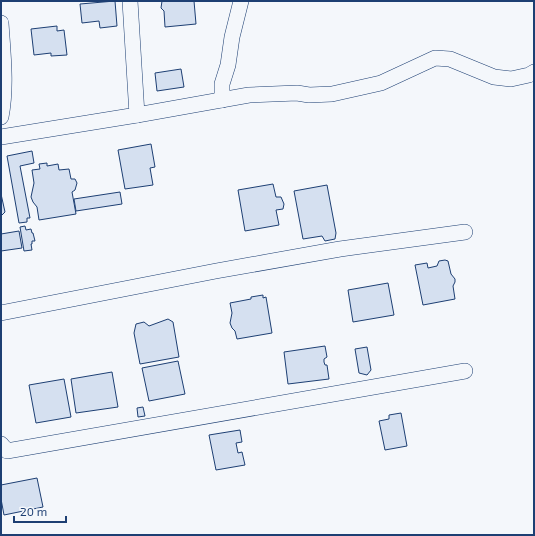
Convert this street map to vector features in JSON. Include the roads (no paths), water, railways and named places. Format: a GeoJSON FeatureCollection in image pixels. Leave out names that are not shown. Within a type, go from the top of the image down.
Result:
{"type":"FeatureCollection","features":[{"type":"Feature","properties":{"kind":"street"},"geometry":{"type":"LineString","coordinates":[[130,1],[137,115]]}},
{"type":"Feature","properties":{"kind":"street"},"geometry":{"type":"LineString","coordinates":[[222,100],[222,84],[228,65],[232,37],[241,1]]}},
{"type":"Feature","properties":{"kind":"street"},"geometry":{"type":"LineString","coordinates":[[1,23],[5,88],[1,117]]}},
{"type":"Feature","properties":{"kind":"street"},"geometry":{"type":"LineString","coordinates":[[1,137],[250,95],[297,93],[309,95],[344,92],[381,83],[435,58],[450,59],[494,77],[511,79],[529,75],[534,72]]}},
{"type":"Feature","properties":{"kind":"street"},"geometry":{"type":"LineString","coordinates":[[1,313],[332,251],[465,232]]}},
{"type":"Feature","properties":{"kind":"street"},"geometry":{"type":"LineString","coordinates":[[1,444],[7,450],[466,371]]}}]}
